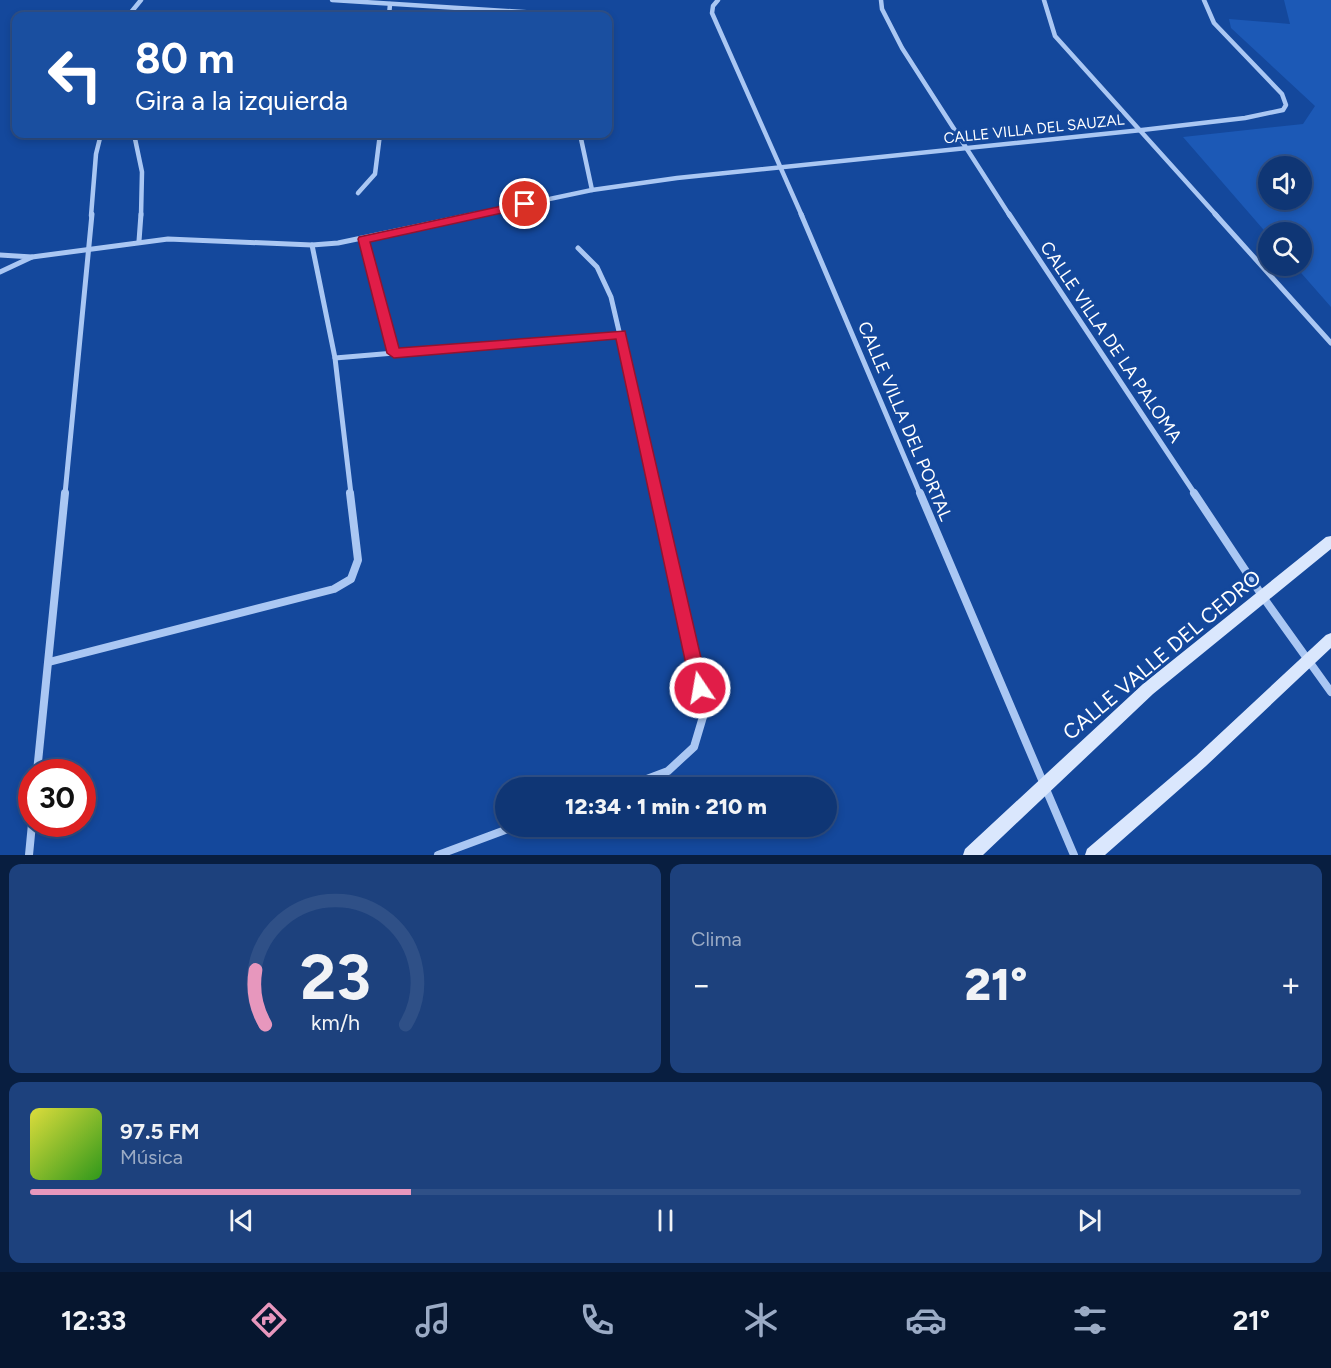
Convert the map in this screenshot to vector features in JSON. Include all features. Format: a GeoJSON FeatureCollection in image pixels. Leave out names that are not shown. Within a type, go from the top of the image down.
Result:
{"type":"FeatureCollection","features":[{"type":"Feature","properties":{"kind":"street"},"geometry":{"type":"LineString","coordinates":[[131,12],[141,0]]}},
{"type":"Feature","properties":{"kind":"street"},"geometry":{"type":"LineString","coordinates":[[332,0],[522,12]]}},
{"type":"Feature","properties":{"kind":"street","name":"CALLE VILLA DEL PORTAL"},"geometry":{"type":"LineString","coordinates":[[718,0],[712,12],[781,167],[1074,855]]}},
{"type":"Feature","properties":{"kind":"street","name":"CALLE VILLA DE LA PALOMA"},"geometry":{"type":"LineString","coordinates":[[881,0],[882,9],[902,48],[964,147],[1263,597],[1331,692]]}},
{"type":"Feature","properties":{"kind":"street"},"geometry":{"type":"LineString","coordinates":[[1044,0],[1055,36],[1142,130],[1331,343]]}},
{"type":"Feature","properties":{"kind":"street","name":"CALLE VILLA DEL SAUZAL"},"geometry":{"type":"LineString","coordinates":[[32,257],[139,241],[199,238],[312,245],[363,239],[592,190],[964,147],[1142,130],[1275,113],[1283,110],[1286,105],[1282,94],[1214,23],[1204,0]]}},
{"type":"Feature","properties":{"kind":"street"},"geometry":{"type":"LineString","coordinates":[[389,12],[390,4]]}},
{"type":"Feature","properties":{"kind":"street"},"geometry":{"type":"LineString","coordinates":[[38,759],[89,248],[96,154],[100,138]]}},
{"type":"Feature","properties":{"kind":"street"},"geometry":{"type":"LineString","coordinates":[[136,138],[139,145],[141,185],[139,241]]}},
{"type":"Feature","properties":{"kind":"street"},"geometry":{"type":"LineString","coordinates":[[358,193],[370,184],[377,172],[380,138]]}},
{"type":"Feature","properties":{"kind":"street"},"geometry":{"type":"LineString","coordinates":[[581,138],[592,190]]}},
{"type":"Feature","properties":{"kind":"street"},"geometry":{"type":"LineString","coordinates":[[363,239],[394,353]]}},
{"type":"Feature","properties":{"kind":"street"},"geometry":{"type":"LineString","coordinates":[[49,662],[334,589],[351,579],[358,560],[335,358],[312,245]]}},
{"type":"Feature","properties":{"kind":"street"},"geometry":{"type":"LineString","coordinates":[[578,248],[594,260],[604,274],[621,334],[705,710],[694,747],[668,771],[652,777]]}},
{"type":"Feature","properties":{"kind":"street"},"geometry":{"type":"LineString","coordinates":[[0,255],[32,257]]}},
{"type":"Feature","properties":{"kind":"street"},"geometry":{"type":"LineString","coordinates":[[0,272],[32,257]]}},
{"type":"Feature","properties":{"kind":"street"},"geometry":{"type":"LineString","coordinates":[[335,358],[621,334]]}},
{"type":"Feature","properties":{"kind":"street","name":"CALLE VALLE DEL CEDRO"},"geometry":{"type":"LineString","coordinates":[[971,855],[1043,785],[1148,689],[1331,541]]}},
{"type":"Feature","properties":{"kind":"street"},"geometry":{"type":"LineString","coordinates":[[1093,855],[1201,761],[1331,639]]}},
{"type":"Feature","properties":{"kind":"street"},"geometry":{"type":"LineString","coordinates":[[438,855],[495,834]]}},
{"type":"Feature","properties":{"kind":"street"},"geometry":{"type":"LineString","coordinates":[[29,855],[31,837]]}},
{"type":"Feature","properties":{"kind":"shaded area"},"geometry":{"type":"Polygon","coordinates":[[[1284,0],[1331,0],[1331,307],[1304,276],[1312,276],[1312,222],[1258,223],[1183,137],[1303,124],[1315,106],[1231,28],[1229,19],[1290,24],[1284,0]]]}},
{"type":"Feature","properties":{"kind":"route"},"geometry":{"type":"LineString","coordinates":[[525,204],[363,239],[394,353],[621,334],[700,688]]}}]}
